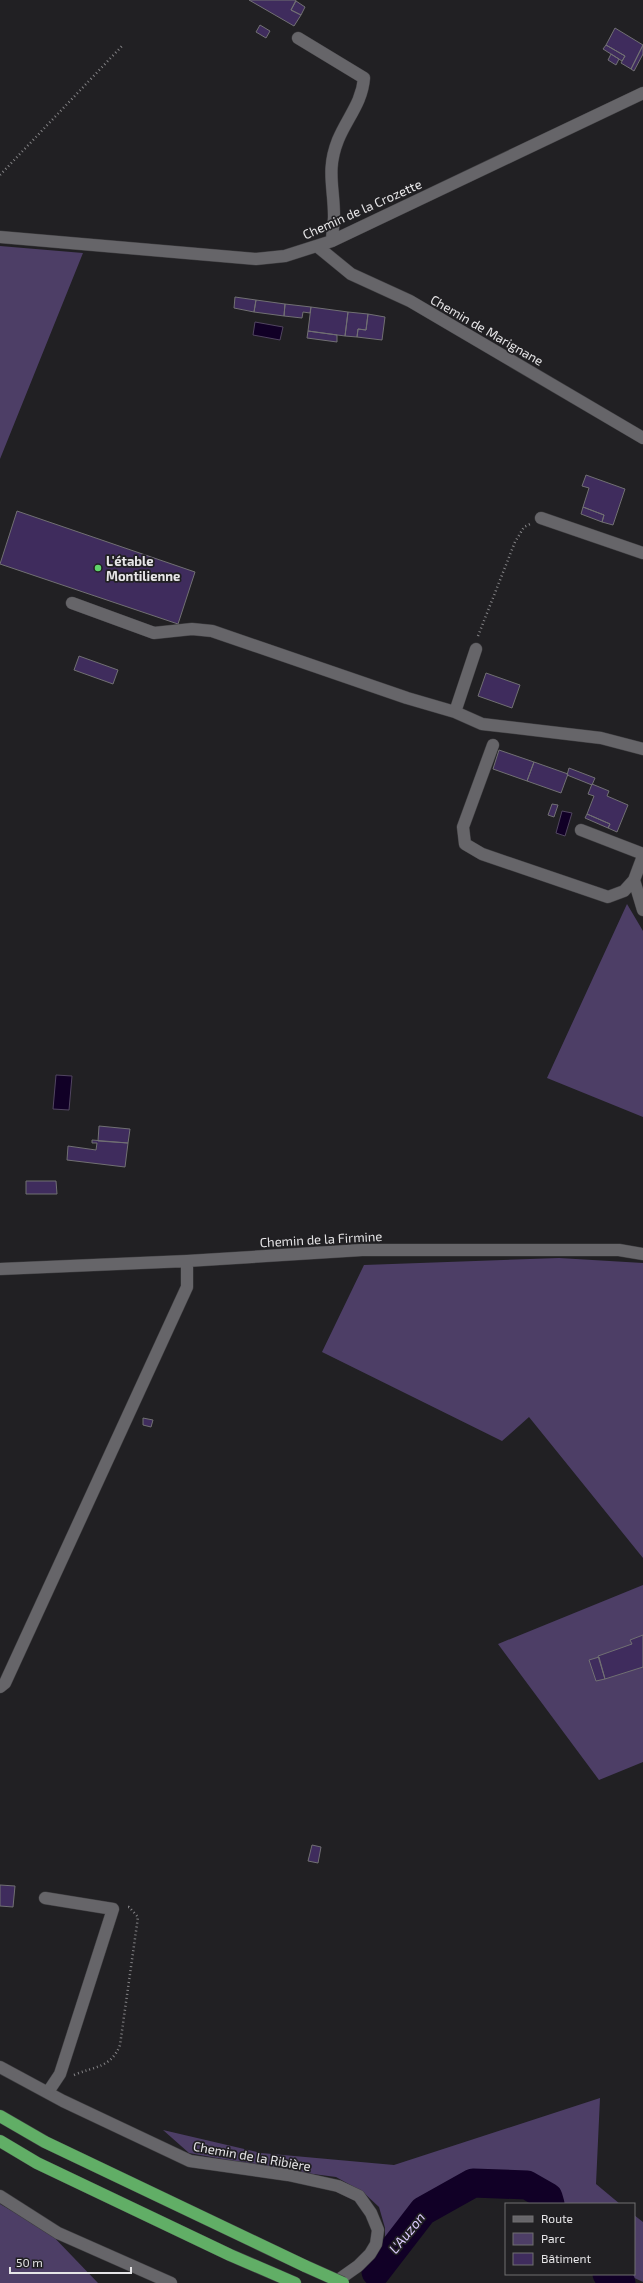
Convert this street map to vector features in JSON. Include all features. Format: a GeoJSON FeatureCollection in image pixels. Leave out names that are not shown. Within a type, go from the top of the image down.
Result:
{"type":"FeatureCollection","features":[{"type":"Feature","properties":{"kind":"highway"},"geometry":{"type":"LineString","coordinates":[[0,2116],[45,2142],[343,2283]]}},
{"type":"Feature","properties":{"kind":"highway"},"geometry":{"type":"LineString","coordinates":[[0,2141],[37,2163],[230,2255],[295,2283]]}},
{"type":"Feature","properties":{"kind":"street"},"geometry":{"type":"LineString","coordinates":[[298,38],[364,78],[363,93],[338,140],[332,159],[330,181],[334,216],[332,241]]}},
{"type":"Feature","properties":{"kind":"street","name":"Chemin de la Crozette"},"geometry":{"type":"LineString","coordinates":[[0,237],[256,259],[285,256],[318,247],[332,241],[643,93]]}},
{"type":"Feature","properties":{"kind":"street","name":"Chemin de Marignane"},"geometry":{"type":"LineString","coordinates":[[318,247],[351,274],[410,301],[643,438]]}},
{"type":"Feature","properties":{"kind":"street"},"geometry":{"type":"LineString","coordinates":[[541,518],[643,553]]}},
{"type":"Feature","properties":{"kind":"street"},"geometry":{"type":"LineString","coordinates":[[72,603],[154,633],[192,629],[212,632],[407,698],[455,712],[482,724],[601,738],[643,749]]}},
{"type":"Feature","properties":{"kind":"street"},"geometry":{"type":"LineString","coordinates":[[455,712],[476,649]]}},
{"type":"Feature","properties":{"kind":"street"},"geometry":{"type":"LineString","coordinates":[[493,745],[463,828],[464,844],[482,854],[608,897],[624,891],[634,880],[643,855],[581,830]]}},
{"type":"Feature","properties":{"kind":"street"},"geometry":{"type":"LineString","coordinates":[[634,880],[643,910]]}},
{"type":"Feature","properties":{"kind":"street","name":"Chemin de la Firmine"},"geometry":{"type":"LineString","coordinates":[[0,1269],[187,1262],[362,1250],[619,1250],[643,1254]]}},
{"type":"Feature","properties":{"kind":"street"},"geometry":{"type":"LineString","coordinates":[[0,1687],[5,1683],[187,1287],[187,1262]]}},
{"type":"Feature","properties":{"kind":"street"},"geometry":{"type":"LineString","coordinates":[[45,1898],[113,1909],[60,2074],[51,2088]]}},
{"type":"Feature","properties":{"kind":"street","name":"Chemin de la Ribière"},"geometry":{"type":"LineString","coordinates":[[0,2067],[51,2088],[190,2161],[288,2175],[338,2186],[359,2196],[371,2213],[378,2230],[376,2244],[370,2254],[358,2266],[334,2283]]}},
{"type":"Feature","properties":{"kind":"street"},"geometry":{"type":"LineString","coordinates":[[0,2196],[58,2233],[171,2283]]}},
{"type":"Feature","properties":{"kind":"path"},"geometry":{"type":"LineString","coordinates":[[0,175],[122,46]]}},
{"type":"Feature","properties":{"kind":"path"},"geometry":{"type":"LineString","coordinates":[[476,649],[479,632],[515,542],[524,526],[541,518]]}},
{"type":"Feature","properties":{"kind":"path"},"geometry":{"type":"LineString","coordinates":[[51,2088],[103,2065],[116,2056],[120,2044],[138,1917],[129,1907],[113,1909]]}},
{"type":"Feature","properties":{"kind":"green space"},"geometry":{"type":"Polygon","coordinates":[[[0,246],[83,253],[0,459],[0,246]]]}},
{"type":"Feature","properties":{"kind":"green space"},"geometry":{"type":"Polygon","coordinates":[[[627,904],[643,931],[643,1117],[547,1078],[627,904]]]}},
{"type":"Feature","properties":{"kind":"green space"},"geometry":{"type":"Polygon","coordinates":[[[559,1258],[643,1263],[643,1558],[529,1417],[502,1441],[322,1352],[364,1265],[559,1258]]]}},
{"type":"Feature","properties":{"kind":"green space"},"geometry":{"type":"Polygon","coordinates":[[[643,1585],[643,1762],[599,1780],[498,1644],[643,1585]]]}},
{"type":"Feature","properties":{"kind":"green space"},"geometry":{"type":"Polygon","coordinates":[[[600,2098],[596,2184],[619,2203],[558,2203],[551,2193],[528,2179],[471,2176],[440,2187],[410,2214],[385,2246],[385,2228],[379,2207],[363,2192],[336,2177],[283,2170],[189,2153],[163,2130],[261,2153],[394,2165],[600,2098]]]}},
{"type":"Feature","properties":{"kind":"green space"},"geometry":{"type":"Polygon","coordinates":[[[0,2204],[49,2232],[98,2283],[0,2283],[0,2204]]]}},
{"type":"Feature","properties":{"kind":"green space"},"geometry":{"type":"Polygon","coordinates":[[[635,2216],[643,2222],[643,2282],[628,2275],[635,2275],[635,2216]]]}},
{"type":"Feature","properties":{"kind":"shaded area"},"geometry":{"type":"Polygon","coordinates":[[[255,322],[283,327],[280,340],[253,335],[255,322]]]}},
{"type":"Feature","properties":{"kind":"shaded area"},"geometry":{"type":"Polygon","coordinates":[[[562,811],[572,813],[565,836],[556,833],[562,811]]]}},
{"type":"Feature","properties":{"kind":"shaded area"},"geometry":{"type":"Polygon","coordinates":[[[56,1075],[72,1076],[69,1110],[53,1109],[56,1075]]]}},
{"type":"Feature","properties":{"kind":"building"},"geometry":{"type":"Polygon","coordinates":[[[249,0],[296,0],[291,10],[301,15],[294,26],[249,0]]]}},
{"type":"Feature","properties":{"kind":"building"},"geometry":{"type":"Polygon","coordinates":[[[296,1],[305,7],[301,15],[291,10],[296,1]]]}},
{"type":"Feature","properties":{"kind":"building"},"geometry":{"type":"Polygon","coordinates":[[[260,25],[270,31],[266,38],[256,32],[260,25]]]}},
{"type":"Feature","properties":{"kind":"building"},"geometry":{"type":"Polygon","coordinates":[[[615,28],[643,45],[631,69],[621,63],[625,56],[606,45],[615,28]]]}},
{"type":"Feature","properties":{"kind":"building"},"geometry":{"type":"Polygon","coordinates":[[[606,45],[625,56],[622,61],[603,49],[606,45]]]}},
{"type":"Feature","properties":{"kind":"building"},"geometry":{"type":"Polygon","coordinates":[[[643,45],[643,54],[634,71],[631,69],[643,45]]]}},
{"type":"Feature","properties":{"kind":"building"},"geometry":{"type":"Polygon","coordinates":[[[611,54],[619,59],[616,65],[608,60],[611,54]]]}},
{"type":"Feature","properties":{"kind":"building"},"geometry":{"type":"Polygon","coordinates":[[[235,297],[256,300],[254,312],[234,308],[235,297]]]}},
{"type":"Feature","properties":{"kind":"building"},"geometry":{"type":"Polygon","coordinates":[[[256,300],[285,304],[284,316],[254,312],[256,300]]]}},
{"type":"Feature","properties":{"kind":"building"},"geometry":{"type":"Polygon","coordinates":[[[285,304],[311,307],[310,313],[303,312],[302,318],[284,316],[285,304]]]}},
{"type":"Feature","properties":{"kind":"building"},"geometry":{"type":"Polygon","coordinates":[[[311,307],[348,312],[345,336],[308,331],[311,307]]]}},
{"type":"Feature","properties":{"kind":"building"},"geometry":{"type":"Polygon","coordinates":[[[348,312],[368,314],[366,330],[358,329],[357,337],[345,336],[348,312]]]}},
{"type":"Feature","properties":{"kind":"building"},"geometry":{"type":"Polygon","coordinates":[[[368,314],[385,317],[382,340],[357,337],[358,329],[366,330],[368,314]]]}},
{"type":"Feature","properties":{"kind":"building"},"geometry":{"type":"Polygon","coordinates":[[[308,331],[337,335],[337,342],[307,338],[308,331]]]}},
{"type":"Feature","properties":{"kind":"building"},"geometry":{"type":"Polygon","coordinates":[[[586,475],[625,489],[613,525],[602,522],[604,515],[583,507],[589,488],[582,486],[586,475]]]}},
{"type":"Feature","properties":{"kind":"building"},"geometry":{"type":"Polygon","coordinates":[[[583,507],[604,515],[602,522],[581,514],[583,507]]]}},
{"type":"Feature","properties":{"kind":"building","name":"L'étable Montilienne"},"geometry":{"type":"Polygon","coordinates":[[[17,511],[195,572],[178,624],[0,564],[17,511]]]}},
{"type":"Feature","properties":{"kind":"building"},"geometry":{"type":"Polygon","coordinates":[[[79,656],[118,670],[113,684],[74,670],[79,656]]]}},
{"type":"Feature","properties":{"kind":"building"},"geometry":{"type":"Polygon","coordinates":[[[486,673],[520,685],[512,708],[478,696],[486,673]]]}},
{"type":"Feature","properties":{"kind":"building"},"geometry":{"type":"Polygon","coordinates":[[[499,750],[534,762],[527,781],[493,769],[499,750]]]}},
{"type":"Feature","properties":{"kind":"building"},"geometry":{"type":"Polygon","coordinates":[[[534,762],[568,774],[561,793],[527,781],[534,762]]]}},
{"type":"Feature","properties":{"kind":"building"},"geometry":{"type":"Polygon","coordinates":[[[569,768],[595,778],[592,785],[567,775],[569,768]]]}},
{"type":"Feature","properties":{"kind":"building"},"geometry":{"type":"Polygon","coordinates":[[[592,784],[609,791],[607,796],[628,805],[617,832],[608,828],[610,824],[587,814],[594,796],[588,794],[592,784]]]}},
{"type":"Feature","properties":{"kind":"building"},"geometry":{"type":"Polygon","coordinates":[[[552,804],[558,805],[554,817],[548,815],[552,804]]]}},
{"type":"Feature","properties":{"kind":"building"},"geometry":{"type":"Polygon","coordinates":[[[587,814],[610,824],[608,828],[585,818],[587,814]]]}},
{"type":"Feature","properties":{"kind":"building"},"geometry":{"type":"Polygon","coordinates":[[[99,1126],[130,1129],[128,1143],[98,1141],[99,1126]]]}},
{"type":"Feature","properties":{"kind":"building"},"geometry":{"type":"Polygon","coordinates":[[[92,1140],[128,1143],[125,1167],[67,1160],[68,1146],[96,1150],[97,1143],[92,1143],[92,1140]]]}},
{"type":"Feature","properties":{"kind":"building"},"geometry":{"type":"Polygon","coordinates":[[[26,1181],[56,1181],[57,1194],[26,1194],[26,1181]]]}},
{"type":"Feature","properties":{"kind":"building"},"geometry":{"type":"Polygon","coordinates":[[[143,1418],[153,1420],[151,1427],[143,1425],[143,1418]]]}},
{"type":"Feature","properties":{"kind":"building"},"geometry":{"type":"Polygon","coordinates":[[[643,1635],[643,1667],[605,1679],[598,1656],[632,1644],[630,1640],[643,1635]]]}},
{"type":"Feature","properties":{"kind":"building"},"geometry":{"type":"Polygon","coordinates":[[[599,1657],[605,1679],[596,1681],[589,1660],[599,1657]]]}},
{"type":"Feature","properties":{"kind":"building"},"geometry":{"type":"Polygon","coordinates":[[[312,1845],[321,1847],[318,1863],[308,1861],[312,1845]]]}},
{"type":"Feature","properties":{"kind":"building"},"geometry":{"type":"Polygon","coordinates":[[[0,1885],[15,1886],[13,1907],[0,1906],[0,1885]]]}},
{"type":"Feature","properties":{"kind":"waterway","name":"L'Auzon"},"geometry":{"type":"LineString","coordinates":[[376,2272],[423,2211],[473,2183],[527,2185],[548,2197],[550,2203]]}},
{"type":"Feature","properties":{"kind":"waterway","name":"L'Auzon"},"geometry":{"type":"LineString","coordinates":[[609,2275],[621,2283]]}},
{"type":"Feature","properties":{"kind":"place","name":"L'étable Montilienne"},"geometry":{"type":"Point","coordinates":[98,568]}}]}
